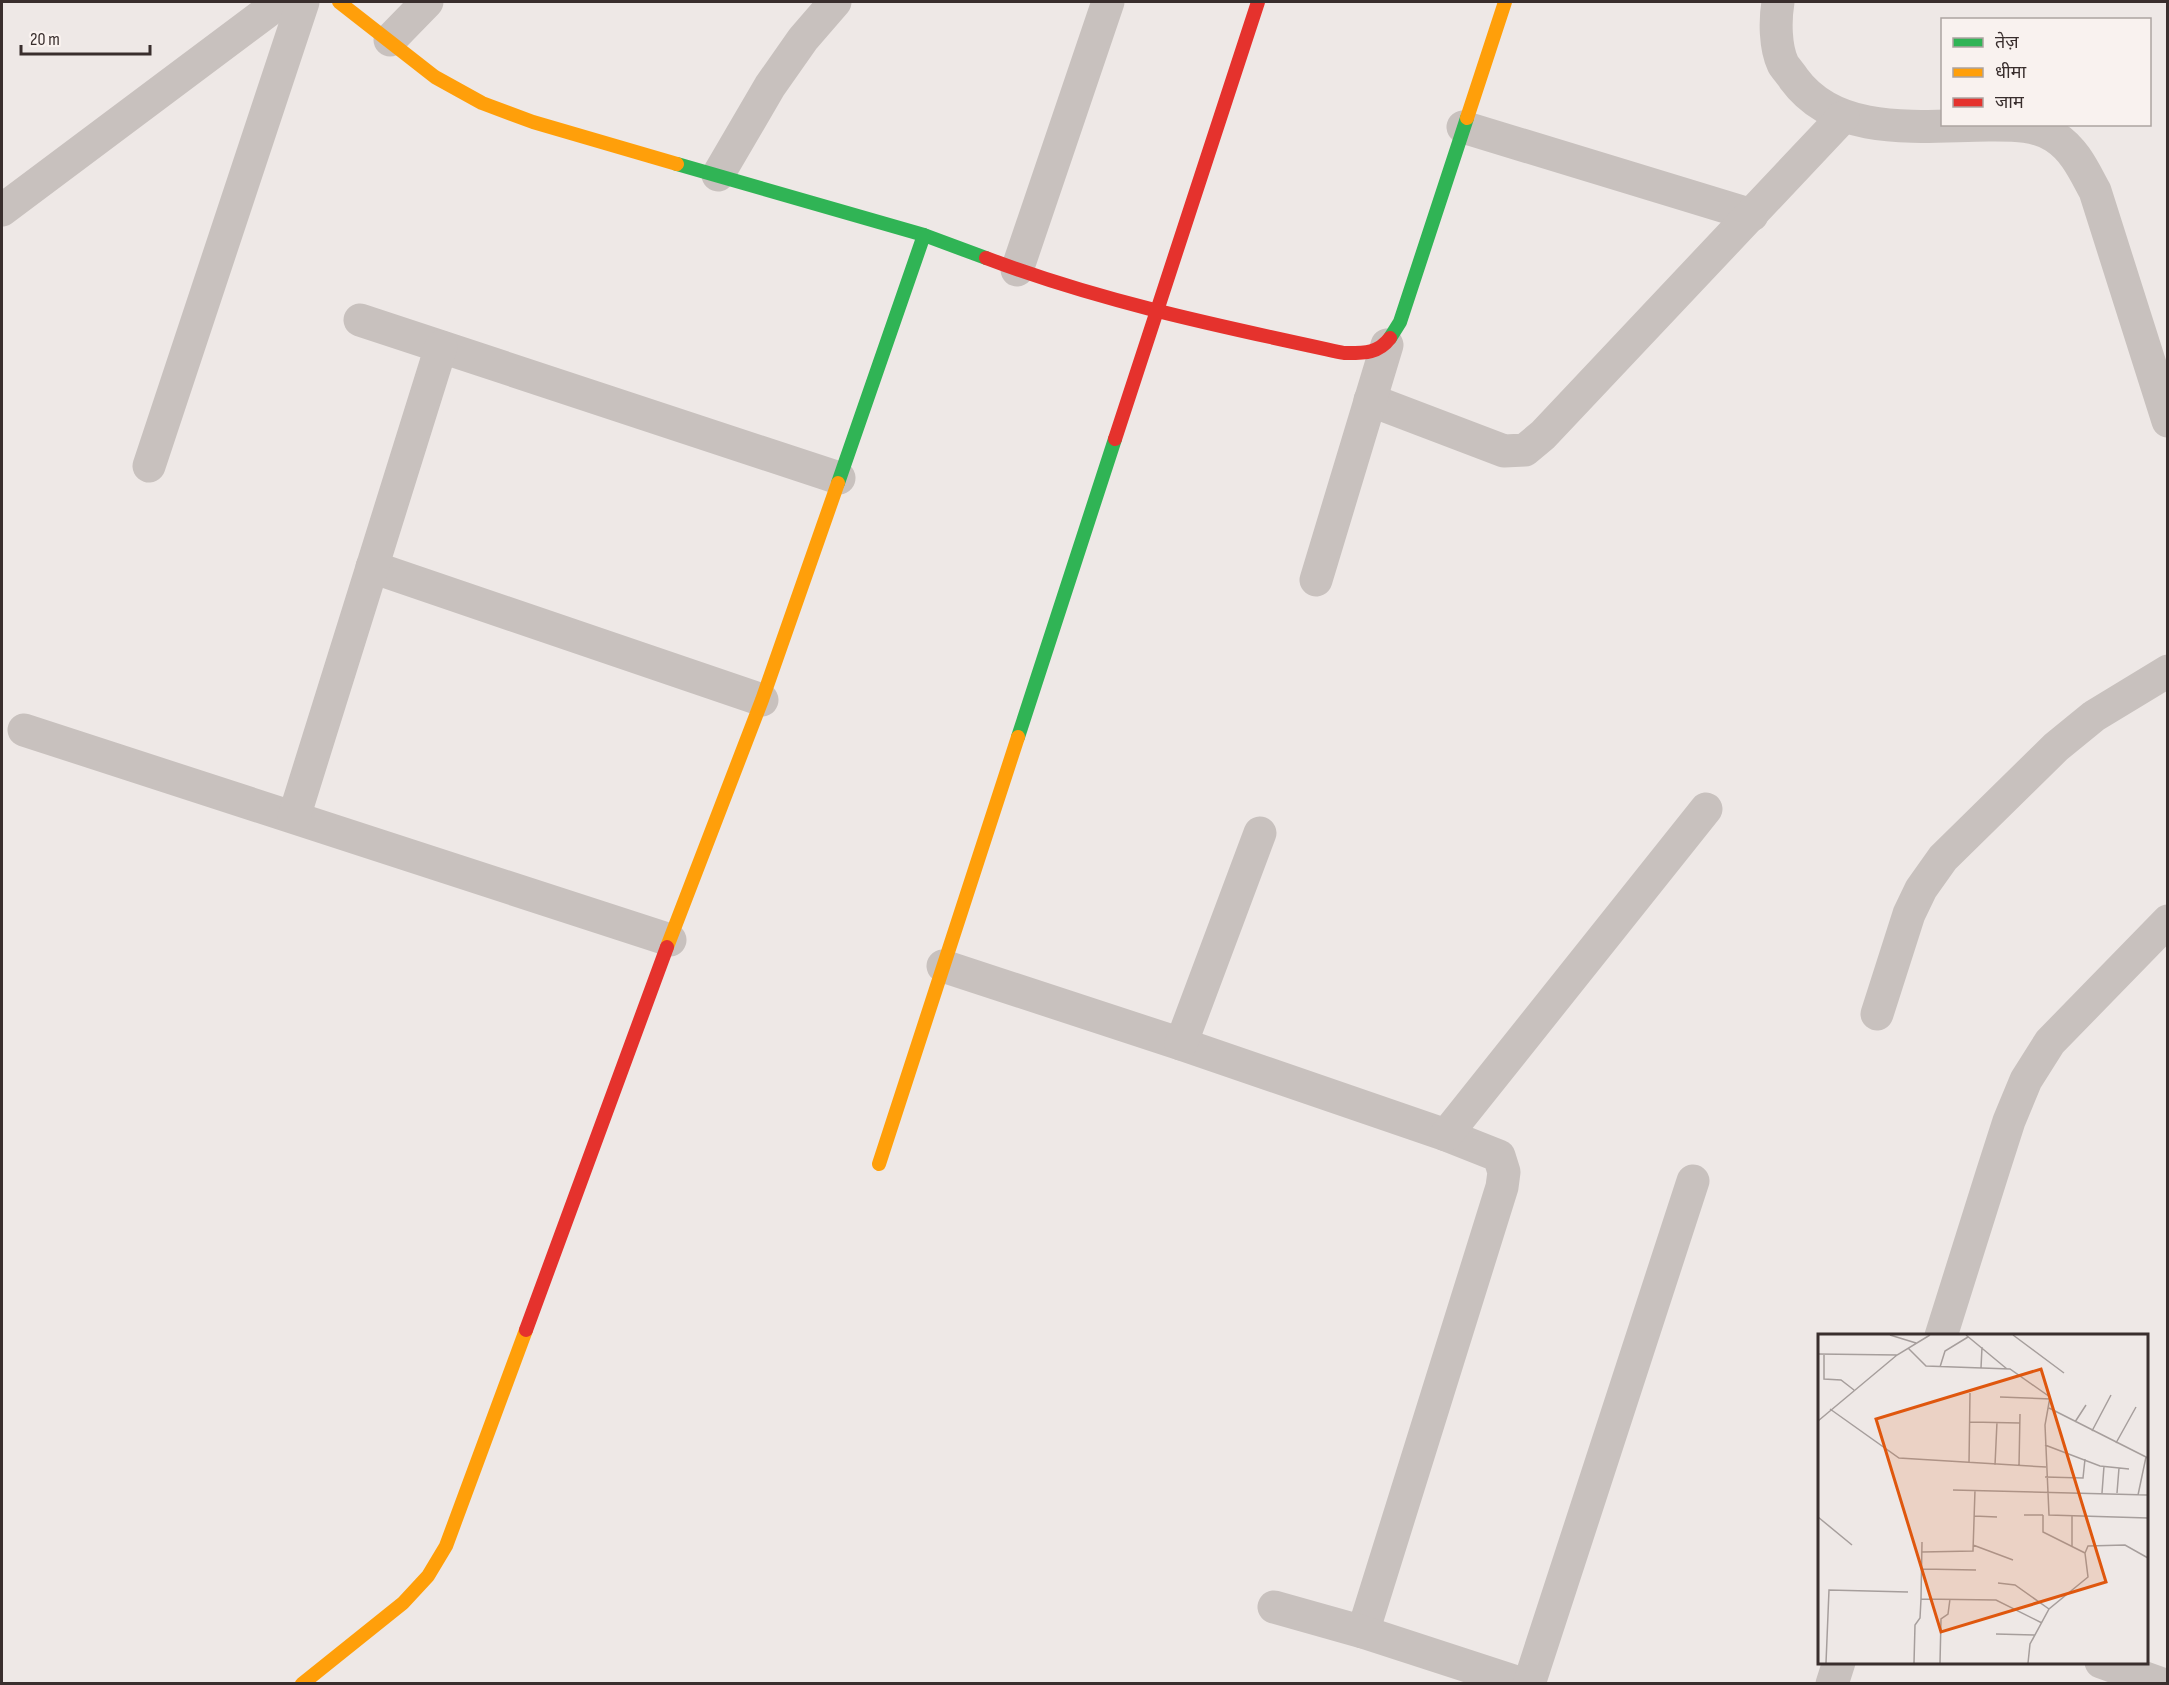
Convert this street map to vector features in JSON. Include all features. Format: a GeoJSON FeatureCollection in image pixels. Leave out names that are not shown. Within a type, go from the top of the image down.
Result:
{"type":"FeatureCollection","features":[{"type":"Feature","properties":{"kind":"street"},"geometry":{"type":"LineString","coordinates":[[2,210],[280,2]]}},
{"type":"Feature","properties":{"kind":"street"},"geometry":{"type":"LineString","coordinates":[[149,466],[303,2]]}},
{"type":"Feature","properties":{"kind":"street"},"geometry":{"type":"LineString","coordinates":[[339,2],[435,77],[482,103],[533,122],[924,235],[1017,270],[1157,312],[1344,353],[1368,354],[1387,345]]}},
{"type":"Feature","properties":{"kind":"street"},"geometry":{"type":"LineString","coordinates":[[390,40],[427,2]]}},
{"type":"Feature","properties":{"kind":"street"},"geometry":{"type":"LineString","coordinates":[[718,176],[770,86],[803,39],[835,2]]}},
{"type":"Feature","properties":{"kind":"street"},"geometry":{"type":"LineString","coordinates":[[1017,270],[1108,2]]}},
{"type":"Feature","properties":{"kind":"street"},"geometry":{"type":"LineString","coordinates":[[879,1164],[1258,2]]}},
{"type":"Feature","properties":{"kind":"street"},"geometry":{"type":"LineString","coordinates":[[1316,580],[1387,345],[1400,322],[1505,2]]}},
{"type":"Feature","properties":{"kind":"street"},"geometry":{"type":"LineString","coordinates":[[1778,2],[1774,23],[1783,63],[1803,91],[1821,106],[1843,117],[1885,125],[1941,125]]}},
{"type":"Feature","properties":{"kind":"street"},"geometry":{"type":"LineString","coordinates":[[1370,400],[1504,451],[1525,450],[1543,435],[1843,117]]}},
{"type":"Feature","properties":{"kind":"street"},"geometry":{"type":"LineString","coordinates":[[2025,126],[2055,136],[2076,156],[2095,191],[2168,421]]}},
{"type":"Feature","properties":{"kind":"street"},"geometry":{"type":"LineString","coordinates":[[1463,127],[1752,215]]}},
{"type":"Feature","properties":{"kind":"street"},"geometry":{"type":"LineString","coordinates":[[302,1683],[403,1602],[428,1576],[446,1546],[670,940],[762,700],[924,235]]}},
{"type":"Feature","properties":{"kind":"street"},"geometry":{"type":"LineString","coordinates":[[360,320],[839,478]]}},
{"type":"Feature","properties":{"kind":"street"},"geometry":{"type":"LineString","coordinates":[[294,817],[441,347]]}},
{"type":"Feature","properties":{"kind":"street"},"geometry":{"type":"LineString","coordinates":[[372,567],[762,700]]}},
{"type":"Feature","properties":{"kind":"street"},"geometry":{"type":"LineString","coordinates":[[1876,1014],[1909,914],[1921,889],[1943,858],[2056,747],[2094,716],[2168,671]]}},
{"type":"Feature","properties":{"kind":"street"},"geometry":{"type":"LineString","coordinates":[[24,730],[670,940]]}},
{"type":"Feature","properties":{"kind":"street"},"geometry":{"type":"LineString","coordinates":[[1446,1135],[1706,809]]}},
{"type":"Feature","properties":{"kind":"street"},"geometry":{"type":"LineString","coordinates":[[1181,1044],[1260,833]]}},
{"type":"Feature","properties":{"kind":"street"},"geometry":{"type":"LineString","coordinates":[[1941,1334],[1999,1153],[2026,1080],[2050,1042],[2168,921]]}},
{"type":"Feature","properties":{"kind":"street"},"geometry":{"type":"LineString","coordinates":[[943,966],[1181,1044],[1446,1135],[1499,1156],[1504,1172],[1502,1187],[1363,1632]]}},
{"type":"Feature","properties":{"kind":"street"},"geometry":{"type":"LineString","coordinates":[[1528,1683],[1693,1181]]}},
{"type":"Feature","properties":{"kind":"street"},"geometry":{"type":"LineString","coordinates":[[1274,1607],[1363,1632],[1522,1683]]}},
{"type":"Feature","properties":{"kind":"street"},"geometry":{"type":"LineString","coordinates":[[1832,1683],[1838,1664]]}},
{"type":"Feature","properties":{"kind":"street"},"geometry":{"type":"LineString","coordinates":[[2107,1664],[2162,1683]]}},
{"type":"Feature","properties":{"kind":"traffic: fast"},"geometry":{"type":"LineString","coordinates":[[1390,338],[1400,322],[1467,118]]}},
{"type":"Feature","properties":{"kind":"traffic: fast"},"geometry":{"type":"LineString","coordinates":[[677,164],[924,235],[986,258]]}},
{"type":"Feature","properties":{"kind":"traffic: fast"},"geometry":{"type":"LineString","coordinates":[[838,483],[924,235]]}},
{"type":"Feature","properties":{"kind":"traffic: fast"},"geometry":{"type":"LineString","coordinates":[[1018,737],[1115,439]]}},
{"type":"Feature","properties":{"kind":"traffic: slow"},"geometry":{"type":"LineString","coordinates":[[339,2],[435,77],[482,103],[533,122],[677,164]]}},
{"type":"Feature","properties":{"kind":"traffic: slow"},"geometry":{"type":"LineString","coordinates":[[1467,118],[1505,2]]}},
{"type":"Feature","properties":{"kind":"traffic: slow"},"geometry":{"type":"LineString","coordinates":[[667,947],[762,700],[838,483]]}},
{"type":"Feature","properties":{"kind":"traffic: slow"},"geometry":{"type":"LineString","coordinates":[[879,1164],[1018,737]]}},
{"type":"Feature","properties":{"kind":"traffic: slow"},"geometry":{"type":"LineString","coordinates":[[302,1684],[403,1603],[428,1576],[446,1546],[526,1330]]}},
{"type":"Feature","properties":{"kind":"traffic: jam"},"geometry":{"type":"LineString","coordinates":[[1115,439],[1258,2]]}},
{"type":"Feature","properties":{"kind":"traffic: jam"},"geometry":{"type":"LineString","coordinates":[[986,258],[1118,301],[1344,353],[1375,350],[1390,338]]}},
{"type":"Feature","properties":{"kind":"traffic: jam"},"geometry":{"type":"LineString","coordinates":[[526,1330],[667,947]]}}]}
